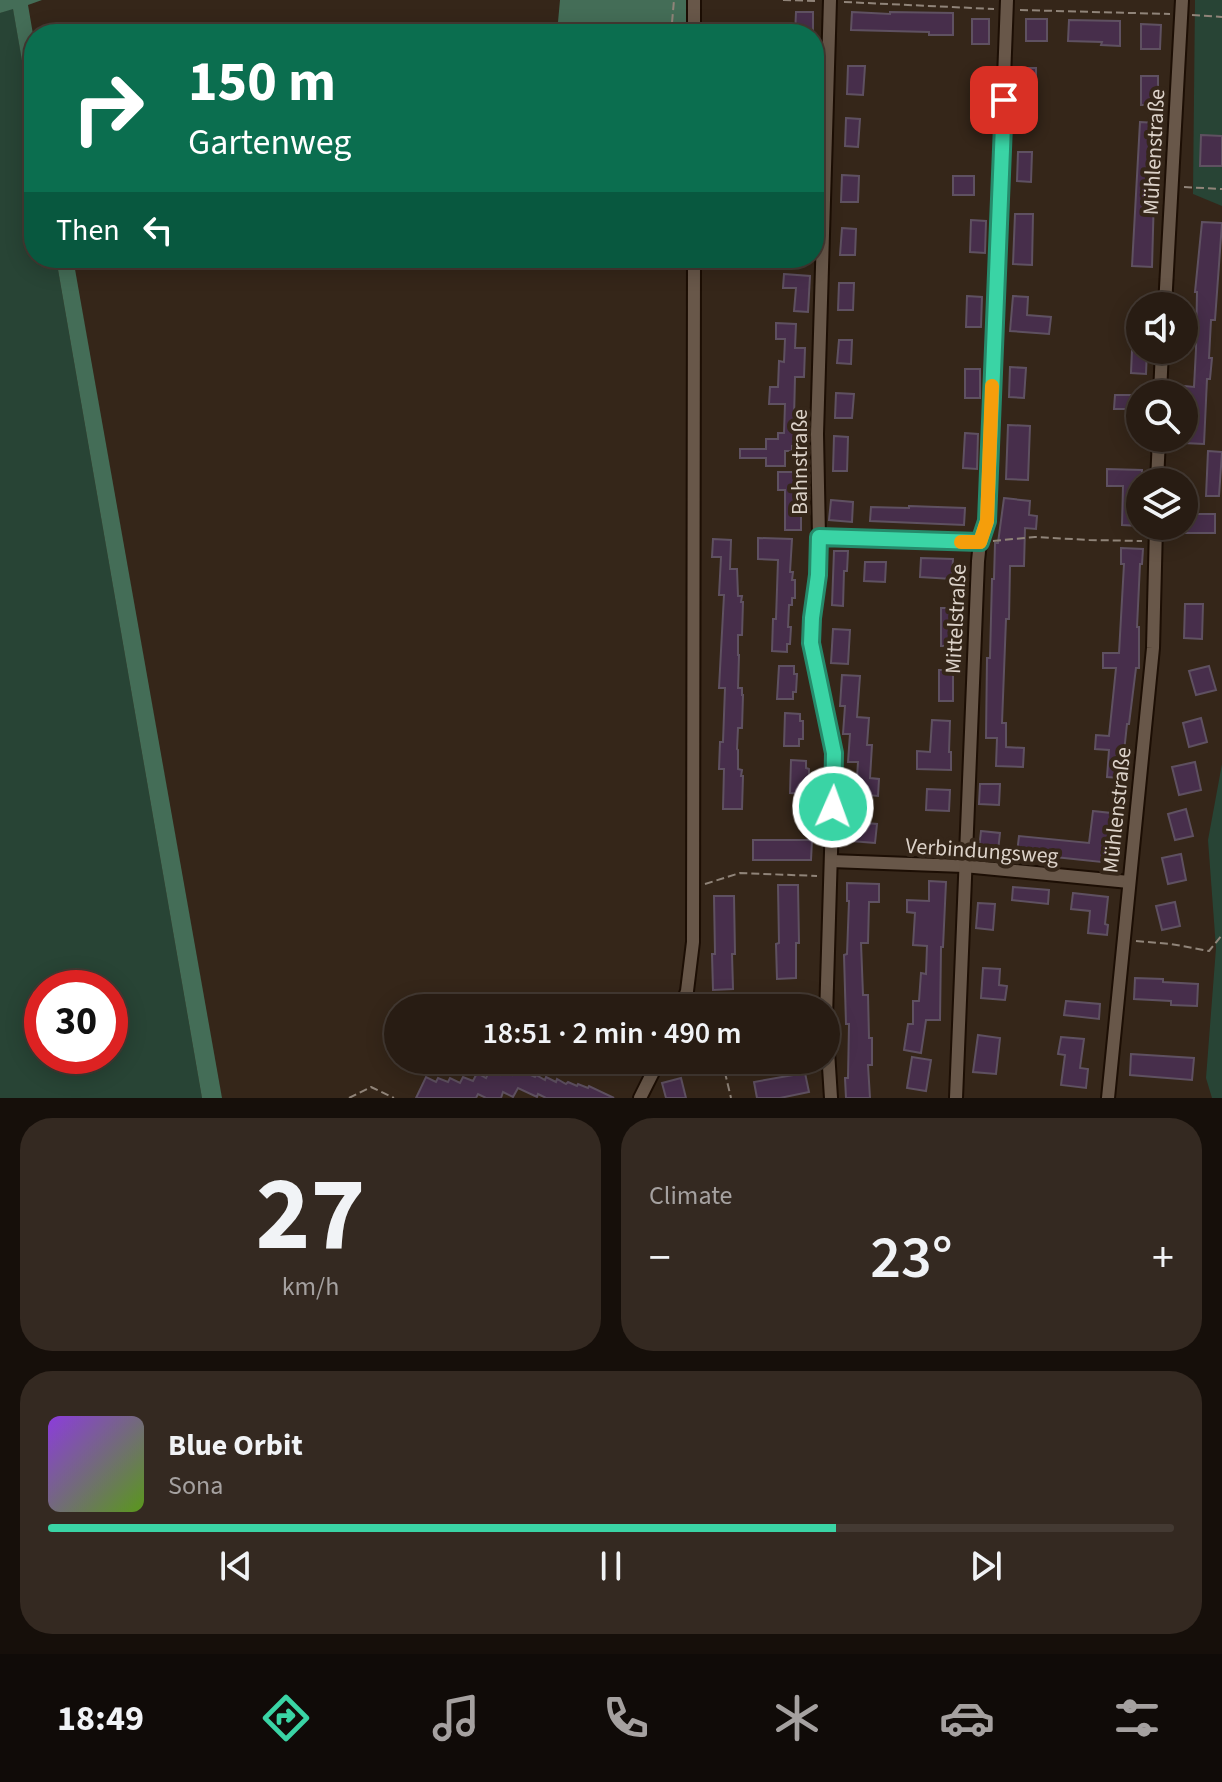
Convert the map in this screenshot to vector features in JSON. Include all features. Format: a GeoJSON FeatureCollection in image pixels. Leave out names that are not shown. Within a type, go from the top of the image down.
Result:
{"type":"FeatureCollection","features":[{"type":"Feature","properties":{"kind":"street"},"geometry":{"type":"LineString","coordinates":[[694,0],[694,24]]}},
{"type":"Feature","properties":{"kind":"street","name":"Mittelstraße"},"geometry":{"type":"LineString","coordinates":[[956,1098],[980,542],[987,521],[1007,0]]}},
{"type":"Feature","properties":{"kind":"street","name":"Mühlenstraße"},"geometry":{"type":"LineString","coordinates":[[1166,292],[1182,0]]}},
{"type":"Feature","properties":{"kind":"street","name":"Bahnstraße"},"geometry":{"type":"LineString","coordinates":[[824,201],[830,1]]}},
{"type":"Feature","properties":{"kind":"street"},"geometry":{"type":"LineString","coordinates":[[686,994],[693,942],[694,268]]}},
{"type":"Feature","properties":{"kind":"street","name":"Bahnstraße"},"geometry":{"type":"LineString","coordinates":[[822,268],[817,434],[818,575],[811,643],[834,753],[827,994]]}},
{"type":"Feature","properties":{"kind":"street"},"geometry":{"type":"LineString","coordinates":[[819,537],[980,542]]}},
{"type":"Feature","properties":{"kind":"street","name":"Mühlenstraße"},"geometry":{"type":"LineString","coordinates":[[1108,1098],[1153,648],[1156,543]]}},
{"type":"Feature","properties":{"kind":"street","name":"Verbindungsweg"},"geometry":{"type":"LineString","coordinates":[[831,861],[964,866],[1129,882]]}},
{"type":"Feature","properties":{"kind":"street"},"geometry":{"type":"LineString","coordinates":[[640,1098],[652,1074]]}},
{"type":"Feature","properties":{"kind":"street","name":"Bahnstraße"},"geometry":{"type":"LineString","coordinates":[[830,1074],[831,1098]]}},
{"type":"Feature","properties":{"kind":"path"},"geometry":{"type":"LineString","coordinates":[[672,24],[674,0]]}},
{"type":"Feature","properties":{"kind":"path"},"geometry":{"type":"LineString","coordinates":[[783,0],[830,1]]}},
{"type":"Feature","properties":{"kind":"path"},"geometry":{"type":"LineString","coordinates":[[1181,14],[1222,17]]}},
{"type":"Feature","properties":{"kind":"path"},"geometry":{"type":"LineString","coordinates":[[1171,187],[1222,189]]}},
{"type":"Feature","properties":{"kind":"path"},"geometry":{"type":"LineString","coordinates":[[980,542],[1035,537],[1156,543]]}},
{"type":"Feature","properties":{"kind":"path"},"geometry":{"type":"LineString","coordinates":[[693,888],[740,873],[831,876]]}},
{"type":"Feature","properties":{"kind":"path"},"geometry":{"type":"LineString","coordinates":[[1124,936],[1138,942],[1209,951],[1221,937]]}},
{"type":"Feature","properties":{"kind":"path"},"geometry":{"type":"LineString","coordinates":[[725,1074],[731,1098]]}},
{"type":"Feature","properties":{"kind":"path"},"geometry":{"type":"LineString","coordinates":[[349,1098],[371,1087],[394,1098]]}},
{"type":"Feature","properties":{"kind":"green space"},"geometry":{"type":"Polygon","coordinates":[[[0,0],[42,0],[28,5],[31,24],[24,24],[24,72],[13,9],[0,13],[0,0]]]}},
{"type":"Feature","properties":{"kind":"green space"},"geometry":{"type":"Polygon","coordinates":[[[560,0],[688,0],[688,24],[558,22],[560,0]]]}},
{"type":"Feature","properties":{"kind":"green space"},"geometry":{"type":"Polygon","coordinates":[[[1195,0],[1222,0],[1222,206],[1193,194],[1195,0]]]}},
{"type":"Feature","properties":{"kind":"green space"},"geometry":{"type":"Polygon","coordinates":[[[13,8],[24,72],[24,268],[58,268],[202,1098],[0,1098],[0,13],[13,8]]]}},
{"type":"Feature","properties":{"kind":"green space"},"geometry":{"type":"Polygon","coordinates":[[[58,268],[75,268],[222,1098],[202,1098],[58,268]]]}},
{"type":"Feature","properties":{"kind":"green space"},"geometry":{"type":"Polygon","coordinates":[[[1222,764],[1222,1098],[1212,1098],[1206,1078],[1216,948],[1208,840],[1222,764]]]}},
{"type":"Feature","properties":{"kind":"building"},"geometry":{"type":"Polygon","coordinates":[[[796,12],[813,12],[813,24],[795,24],[796,12]]]}},
{"type":"Feature","properties":{"kind":"building"},"geometry":{"type":"Polygon","coordinates":[[[852,12],[953,13],[953,35],[851,30],[852,12]]]}},
{"type":"Feature","properties":{"kind":"building"},"geometry":{"type":"Polygon","coordinates":[[[972,19],[989,19],[989,44],[972,44],[972,19]]]}},
{"type":"Feature","properties":{"kind":"building"},"geometry":{"type":"Polygon","coordinates":[[[1026,19],[1047,19],[1047,41],[1026,41],[1026,19]]]}},
{"type":"Feature","properties":{"kind":"building"},"geometry":{"type":"Polygon","coordinates":[[[1069,20],[1120,21],[1120,46],[1068,41],[1069,20]]]}},
{"type":"Feature","properties":{"kind":"building"},"geometry":{"type":"Polygon","coordinates":[[[1141,24],[1161,25],[1160,49],[1141,49],[1141,24]]]}},
{"type":"Feature","properties":{"kind":"building"},"geometry":{"type":"Polygon","coordinates":[[[848,66],[865,66],[863,95],[847,94],[848,66]]]}},
{"type":"Feature","properties":{"kind":"building"},"geometry":{"type":"Polygon","coordinates":[[[1019,68],[1036,68],[1036,110],[1019,110],[1019,68]]]}},
{"type":"Feature","properties":{"kind":"building"},"geometry":{"type":"Polygon","coordinates":[[[1141,76],[1158,76],[1158,105],[1141,105],[1141,76]]]}},
{"type":"Feature","properties":{"kind":"building"},"geometry":{"type":"Polygon","coordinates":[[[976,80],[991,81],[990,110],[974,109],[976,80]]]}},
{"type":"Feature","properties":{"kind":"building"},"geometry":{"type":"Polygon","coordinates":[[[846,118],[860,119],[858,147],[845,146],[846,118]]]}},
{"type":"Feature","properties":{"kind":"building"},"geometry":{"type":"Polygon","coordinates":[[[1140,122],[1156,123],[1152,267],[1132,266],[1140,122]]]}},
{"type":"Feature","properties":{"kind":"building"},"geometry":{"type":"Polygon","coordinates":[[[1201,135],[1222,136],[1222,166],[1200,166],[1201,135]]]}},
{"type":"Feature","properties":{"kind":"building"},"geometry":{"type":"Polygon","coordinates":[[[1018,152],[1032,152],[1031,182],[1017,181],[1018,152]]]}},
{"type":"Feature","properties":{"kind":"building"},"geometry":{"type":"Polygon","coordinates":[[[842,175],[859,176],[858,202],[841,202],[842,175]]]}},
{"type":"Feature","properties":{"kind":"building"},"geometry":{"type":"Polygon","coordinates":[[[953,176],[974,176],[974,195],[953,195],[953,176]]]}},
{"type":"Feature","properties":{"kind":"building"},"geometry":{"type":"Polygon","coordinates":[[[1015,214],[1033,214],[1032,265],[1013,264],[1015,214]]]}},
{"type":"Feature","properties":{"kind":"building"},"geometry":{"type":"Polygon","coordinates":[[[971,220],[986,221],[985,253],[970,252],[971,220]]]}},
{"type":"Feature","properties":{"kind":"building"},"geometry":{"type":"Polygon","coordinates":[[[1202,222],[1222,223],[1215,320],[1211,320],[1209,358],[1212,358],[1210,379],[1207,379],[1204,444],[1198,444],[1198,380],[1194,380],[1195,364],[1198,364],[1198,292],[1195,292],[1202,222]]]}},
{"type":"Feature","properties":{"kind":"building"},"geometry":{"type":"Polygon","coordinates":[[[842,228],[856,229],[855,255],[840,255],[842,228]]]}},
{"type":"Feature","properties":{"kind":"building"},"geometry":{"type":"Polygon","coordinates":[[[784,274],[810,276],[808,312],[794,311],[796,288],[783,288],[784,274]]]}},
{"type":"Feature","properties":{"kind":"building"},"geometry":{"type":"Polygon","coordinates":[[[839,283],[854,283],[853,310],[838,310],[839,283]]]}},
{"type":"Feature","properties":{"kind":"building"},"geometry":{"type":"Polygon","coordinates":[[[967,296],[982,297],[981,327],[966,327],[967,296]]]}},
{"type":"Feature","properties":{"kind":"building"},"geometry":{"type":"Polygon","coordinates":[[[1013,296],[1028,297],[1027,315],[1051,317],[1049,334],[1010,331],[1013,296]]]}},
{"type":"Feature","properties":{"kind":"building"},"geometry":{"type":"Polygon","coordinates":[[[776,323],[796,324],[795,348],[805,348],[804,377],[795,377],[794,418],[806,418],[805,446],[792,446],[792,451],[785,451],[785,466],[766,466],[766,458],[740,458],[740,449],[766,449],[766,439],[778,439],[778,433],[784,433],[785,404],[769,404],[770,387],[778,387],[779,361],[784,362],[785,339],[776,339],[776,323]]]}},
{"type":"Feature","properties":{"kind":"building"},"geometry":{"type":"Polygon","coordinates":[[[839,340],[852,340],[851,364],[837,363],[839,340]]]}},
{"type":"Feature","properties":{"kind":"building"},"geometry":{"type":"Polygon","coordinates":[[[1131,364],[1146,364],[1146,374],[1131,373],[1131,364]]]}},
{"type":"Feature","properties":{"kind":"building"},"geometry":{"type":"Polygon","coordinates":[[[1010,367],[1026,368],[1024,398],[1009,397],[1010,367]]]}},
{"type":"Feature","properties":{"kind":"building"},"geometry":{"type":"Polygon","coordinates":[[[965,369],[980,369],[980,398],[965,398],[965,369]]]}},
{"type":"Feature","properties":{"kind":"building"},"geometry":{"type":"Polygon","coordinates":[[[836,393],[854,394],[852,418],[835,418],[836,393]]]}},
{"type":"Feature","properties":{"kind":"building"},"geometry":{"type":"Polygon","coordinates":[[[1115,395],[1126,395],[1126,409],[1114,409],[1115,395]]]}},
{"type":"Feature","properties":{"kind":"building"},"geometry":{"type":"Polygon","coordinates":[[[1008,425],[1030,426],[1028,480],[1006,479],[1008,425]]]}},
{"type":"Feature","properties":{"kind":"building"},"geometry":{"type":"Polygon","coordinates":[[[965,433],[978,434],[977,469],[963,468],[965,433]]]}},
{"type":"Feature","properties":{"kind":"building"},"geometry":{"type":"Polygon","coordinates":[[[834,436],[848,437],[847,471],[833,471],[834,436]]]}},
{"type":"Feature","properties":{"kind":"building"},"geometry":{"type":"Polygon","coordinates":[[[1208,451],[1222,452],[1219,496],[1206,496],[1208,451]]]}},
{"type":"Feature","properties":{"kind":"building"},"geometry":{"type":"Polygon","coordinates":[[[1107,469],[1126,470],[1126,525],[1122,525],[1123,486],[1107,486],[1107,469]]]}},
{"type":"Feature","properties":{"kind":"building"},"geometry":{"type":"Polygon","coordinates":[[[778,472],[797,472],[797,490],[801,490],[801,530],[785,530],[785,490],[778,490],[778,472]]]}},
{"type":"Feature","properties":{"kind":"building"},"geometry":{"type":"Polygon","coordinates":[[[1004,498],[1030,501],[1029,515],[1037,516],[1036,529],[1025,528],[1024,566],[1010,566],[1009,619],[1006,619],[1002,723],[1006,723],[1006,747],[1024,748],[1023,767],[996,766],[997,738],[986,738],[992,579],[1004,498]]]}},
{"type":"Feature","properties":{"kind":"building"},"geometry":{"type":"Polygon","coordinates":[[[831,500],[853,502],[852,522],[829,520],[831,500]]]}},
{"type":"Feature","properties":{"kind":"building"},"geometry":{"type":"Polygon","coordinates":[[[871,507],[965,508],[964,525],[870,521],[871,507]]]}},
{"type":"Feature","properties":{"kind":"building"},"geometry":{"type":"Polygon","coordinates":[[[1198,514],[1215,514],[1215,533],[1198,533],[1198,514]]]}},
{"type":"Feature","properties":{"kind":"building"},"geometry":{"type":"Polygon","coordinates":[[[758,538],[792,539],[790,572],[793,572],[792,580],[795,580],[795,598],[789,605],[788,627],[791,627],[787,652],[772,651],[778,560],[758,559],[758,538]]]}},
{"type":"Feature","properties":{"kind":"building"},"geometry":{"type":"Polygon","coordinates":[[[713,539],[731,540],[730,569],[737,569],[738,596],[742,596],[743,602],[742,635],[738,635],[738,688],[742,688],[743,695],[742,728],[738,728],[737,749],[738,769],[742,770],[743,776],[742,809],[723,809],[724,769],[719,769],[725,688],[719,688],[724,595],[719,595],[721,557],[712,557],[713,539]]]}},
{"type":"Feature","properties":{"kind":"building"},"geometry":{"type":"Polygon","coordinates":[[[1121,548],[1143,549],[1137,627],[1139,668],[1136,668],[1120,778],[1107,777],[1109,750],[1095,749],[1096,735],[1109,736],[1116,668],[1103,668],[1103,653],[1119,653],[1124,564],[1121,564],[1121,548]]]}},
{"type":"Feature","properties":{"kind":"building"},"geometry":{"type":"Polygon","coordinates":[[[834,551],[848,551],[843,606],[832,605],[834,551]]]}},
{"type":"Feature","properties":{"kind":"building"},"geometry":{"type":"Polygon","coordinates":[[[921,558],[953,559],[952,579],[920,577],[921,558]]]}},
{"type":"Feature","properties":{"kind":"building"},"geometry":{"type":"Polygon","coordinates":[[[865,562],[886,562],[885,582],[864,581],[865,562]]]}},
{"type":"Feature","properties":{"kind":"building"},"geometry":{"type":"Polygon","coordinates":[[[1185,604],[1203,604],[1202,639],[1184,638],[1185,604]]]}},
{"type":"Feature","properties":{"kind":"building"},"geometry":{"type":"Polygon","coordinates":[[[941,608],[956,608],[956,646],[941,646],[941,608]]]}},
{"type":"Feature","properties":{"kind":"building"},"geometry":{"type":"Polygon","coordinates":[[[833,629],[850,630],[848,664],[831,663],[833,629]]]}},
{"type":"Feature","properties":{"kind":"building"},"geometry":{"type":"Polygon","coordinates":[[[779,666],[794,666],[794,674],[797,674],[793,699],[777,699],[779,666]]]}},
{"type":"Feature","properties":{"kind":"building"},"geometry":{"type":"Polygon","coordinates":[[[1209,666],[1216,690],[1196,695],[1189,671],[1209,666]]]}},
{"type":"Feature","properties":{"kind":"building"},"geometry":{"type":"Polygon","coordinates":[[[939,670],[953,670],[953,701],[939,701],[939,670]]]}},
{"type":"Feature","properties":{"kind":"building"},"geometry":{"type":"Polygon","coordinates":[[[842,675],[860,676],[857,717],[869,718],[867,745],[872,745],[870,778],[879,779],[878,796],[856,794],[858,762],[848,762],[850,734],[843,734],[845,706],[840,706],[842,675]]]}},
{"type":"Feature","properties":{"kind":"building"},"geometry":{"type":"Polygon","coordinates":[[[785,713],[800,714],[800,721],[803,721],[803,739],[799,739],[799,746],[784,746],[785,713]]]}},
{"type":"Feature","properties":{"kind":"building"},"geometry":{"type":"Polygon","coordinates":[[[1201,718],[1207,742],[1189,747],[1183,723],[1201,718]]]}},
{"type":"Feature","properties":{"kind":"building"},"geometry":{"type":"Polygon","coordinates":[[[932,720],[950,721],[951,770],[917,769],[917,751],[930,752],[932,720]]]}},
{"type":"Feature","properties":{"kind":"building"},"geometry":{"type":"Polygon","coordinates":[[[791,760],[806,761],[809,786],[805,786],[805,794],[790,793],[791,760]]]}},
{"type":"Feature","properties":{"kind":"building"},"geometry":{"type":"Polygon","coordinates":[[[1195,762],[1201,790],[1179,795],[1172,767],[1195,762]]]}},
{"type":"Feature","properties":{"kind":"building"},"geometry":{"type":"Polygon","coordinates":[[[980,784],[1000,784],[999,805],[979,804],[980,784]]]}},
{"type":"Feature","properties":{"kind":"building"},"geometry":{"type":"Polygon","coordinates":[[[927,789],[950,790],[949,811],[926,810],[927,789]]]}},
{"type":"Feature","properties":{"kind":"building"},"geometry":{"type":"Polygon","coordinates":[[[1186,809],[1193,836],[1175,840],[1168,814],[1186,809]]]}},
{"type":"Feature","properties":{"kind":"building"},"geometry":{"type":"Polygon","coordinates":[[[1093,811],[1111,813],[1107,844],[1113,845],[1111,863],[1017,853],[1019,836],[1089,843],[1093,811]]]}},
{"type":"Feature","properties":{"kind":"building"},"geometry":{"type":"Polygon","coordinates":[[[853,822],[877,824],[875,843],[851,841],[853,822]]]}},
{"type":"Feature","properties":{"kind":"building"},"geometry":{"type":"Polygon","coordinates":[[[981,831],[1000,833],[998,851],[979,849],[981,831]]]}},
{"type":"Feature","properties":{"kind":"building"},"geometry":{"type":"Polygon","coordinates":[[[753,840],[812,840],[811,860],[753,860],[753,840]]]}},
{"type":"Feature","properties":{"kind":"building"},"geometry":{"type":"Polygon","coordinates":[[[1181,854],[1186,880],[1168,884],[1162,858],[1181,854]]]}},
{"type":"Feature","properties":{"kind":"building"},"geometry":{"type":"Polygon","coordinates":[[[929,881],[946,882],[940,1020],[926,1020],[921,1053],[904,1050],[908,1024],[913,1024],[913,1001],[919,1001],[921,973],[926,974],[927,946],[913,945],[915,913],[907,912],[907,900],[929,901],[929,881]]]}},
{"type":"Feature","properties":{"kind":"building"},"geometry":{"type":"Polygon","coordinates":[[[847,883],[879,884],[879,902],[869,902],[868,943],[861,943],[863,995],[868,995],[869,1038],[872,1038],[872,1065],[868,1065],[870,1098],[846,1098],[849,1024],[846,1024],[844,955],[847,954],[847,883]]]}},
{"type":"Feature","properties":{"kind":"building"},"geometry":{"type":"Polygon","coordinates":[[[778,885],[798,885],[796,978],[777,979],[778,885]]]}},
{"type":"Feature","properties":{"kind":"building"},"geometry":{"type":"Polygon","coordinates":[[[1013,887],[1049,890],[1048,904],[1012,900],[1013,887]]]}},
{"type":"Feature","properties":{"kind":"building"},"geometry":{"type":"Polygon","coordinates":[[[1073,893],[1108,897],[1107,935],[1088,933],[1090,911],[1071,909],[1073,893]]]}},
{"type":"Feature","properties":{"kind":"building"},"geometry":{"type":"Polygon","coordinates":[[[714,896],[734,896],[733,989],[713,990],[714,896]]]}},
{"type":"Feature","properties":{"kind":"building"},"geometry":{"type":"Polygon","coordinates":[[[1175,902],[1180,926],[1162,930],[1156,906],[1175,902]]]}},
{"type":"Feature","properties":{"kind":"building"},"geometry":{"type":"Polygon","coordinates":[[[978,903],[995,904],[993,930],[976,928],[978,903]]]}},
{"type":"Feature","properties":{"kind":"building"},"geometry":{"type":"Polygon","coordinates":[[[983,968],[1000,969],[999,985],[1007,986],[1005,1000],[981,998],[983,968]]]}},
{"type":"Feature","properties":{"kind":"building"},"geometry":{"type":"Polygon","coordinates":[[[1135,978],[1198,984],[1197,1006],[1134,999],[1135,978]]]}},
{"type":"Feature","properties":{"kind":"building"},"geometry":{"type":"Polygon","coordinates":[[[1066,1001],[1100,1004],[1099,1019],[1064,1015],[1066,1001]]]}},
{"type":"Feature","properties":{"kind":"building"},"geometry":{"type":"Polygon","coordinates":[[[978,1035],[1000,1038],[996,1074],[973,1072],[978,1035]]]}},
{"type":"Feature","properties":{"kind":"building"},"geometry":{"type":"Polygon","coordinates":[[[1061,1037],[1084,1039],[1080,1068],[1088,1069],[1086,1088],[1061,1085],[1065,1055],[1058,1054],[1061,1037]]]}},
{"type":"Feature","properties":{"kind":"building"},"geometry":{"type":"Polygon","coordinates":[[[1131,1054],[1194,1058],[1192,1080],[1130,1075],[1131,1054]]]}},
{"type":"Feature","properties":{"kind":"building"},"geometry":{"type":"Polygon","coordinates":[[[912,1057],[931,1060],[926,1091],[907,1088],[912,1057]]]}},
{"type":"Feature","properties":{"kind":"building"},"geometry":{"type":"Polygon","coordinates":[[[476,1074],[486,1078],[488,1074],[536,1075],[545,1080],[546,1077],[556,1082],[557,1079],[566,1084],[589,1086],[614,1098],[546,1098],[518,1088],[513,1097],[503,1092],[501,1098],[486,1098],[478,1094],[476,1098],[416,1098],[426,1077],[436,1082],[438,1078],[448,1082],[450,1078],[460,1083],[463,1077],[473,1081],[476,1074]]]}},
{"type":"Feature","properties":{"kind":"building"},"geometry":{"type":"Polygon","coordinates":[[[805,1074],[809,1092],[780,1098],[757,1098],[754,1082],[805,1074]]]}},
{"type":"Feature","properties":{"kind":"building"},"geometry":{"type":"Polygon","coordinates":[[[681,1078],[686,1098],[666,1098],[662,1083],[681,1078]]]}},
{"type":"Feature","properties":{"kind":"slow traffic"},"geometry":{"type":"LineString","coordinates":[[961,542],[980,542],[987,521],[992,386]]}},
{"type":"Feature","properties":{"kind":"route"},"geometry":{"type":"LineString","coordinates":[[833,807],[834,753],[811,643],[819,537],[980,542],[987,521],[1004,100]]}}]}
